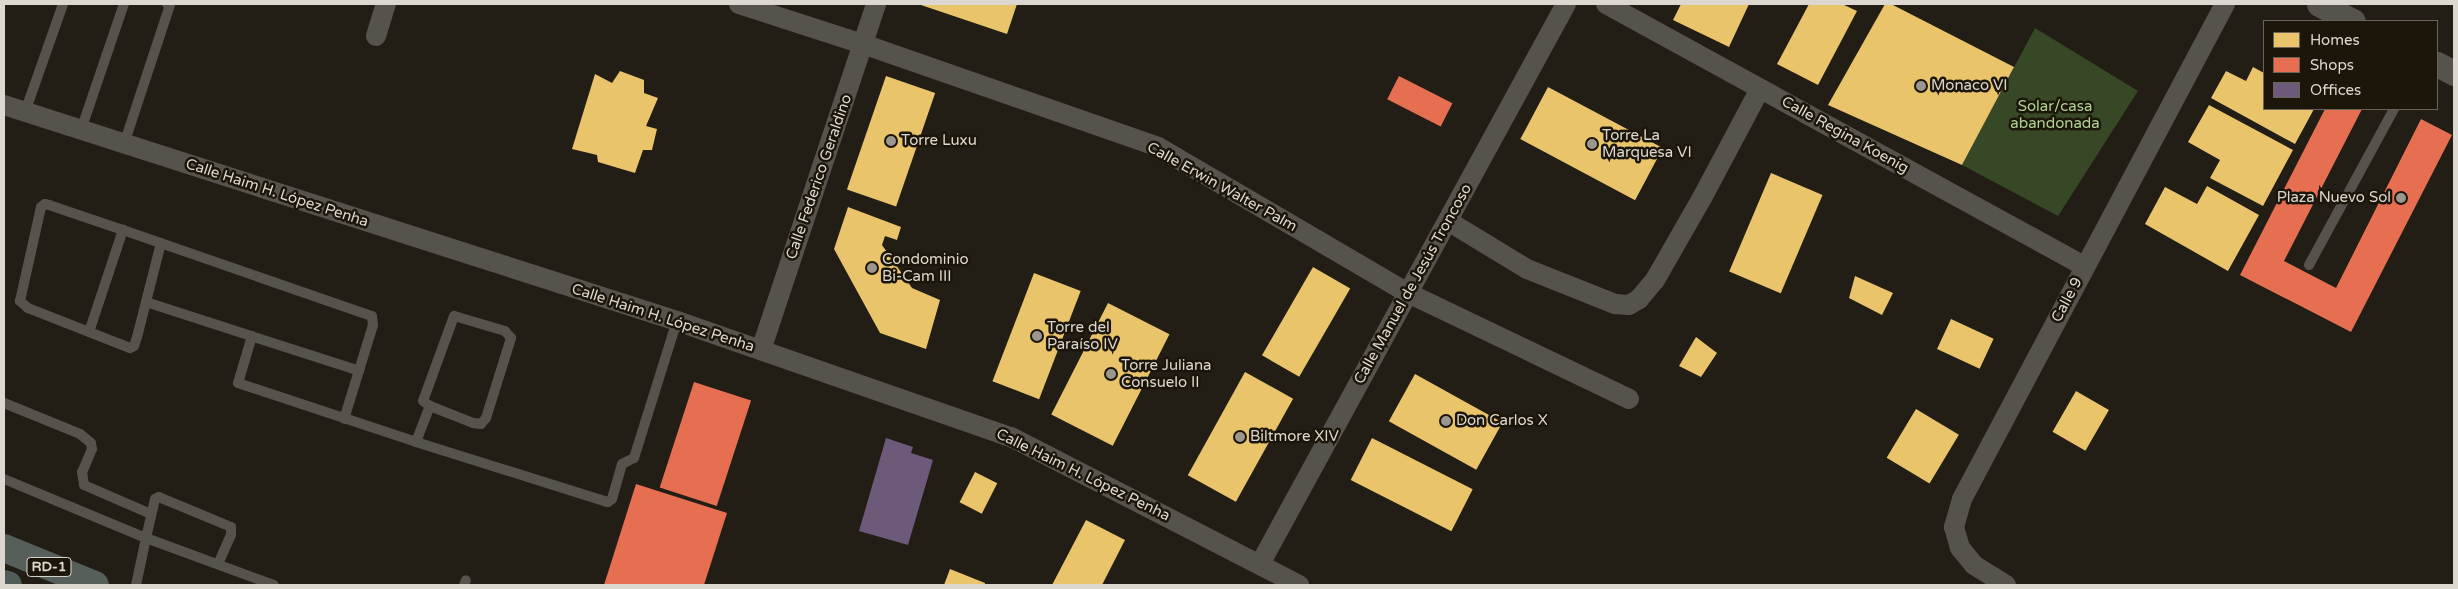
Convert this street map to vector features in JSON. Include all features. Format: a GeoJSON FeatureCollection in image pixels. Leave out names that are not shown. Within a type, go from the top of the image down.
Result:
{"type":"FeatureCollection","features":[{"type":"Feature","properties":{"kind":"highway","name":"RD-1"},"geometry":{"type":"LineString","coordinates":[[4,584],[8,585]]}},
{"type":"Feature","properties":{"kind":"main road","name":"RD-1"},"geometry":{"type":"LineString","coordinates":[[4,548],[95,585]]}},
{"type":"Feature","properties":{"kind":"street"},"geometry":{"type":"LineString","coordinates":[[376,36],[386,4]]}},
{"type":"Feature","properties":{"kind":"street","name":"Calle Erwin Walter Palm"},"geometry":{"type":"LineString","coordinates":[[738,4],[864,44],[1158,147],[1408,293],[1628,399]]}},
{"type":"Feature","properties":{"kind":"street","name":"Calle Federico Geraldino"},"geometry":{"type":"LineString","coordinates":[[761,350],[876,4]]}},
{"type":"Feature","properties":{"kind":"street","name":"Calle Manuel de Jesús Troncoso"},"geometry":{"type":"LineString","coordinates":[[1260,564],[1566,4]]}},
{"type":"Feature","properties":{"kind":"street","name":"Calle Regina Koenig"},"geometry":{"type":"LineString","coordinates":[[1606,4],[2084,266]]}},
{"type":"Feature","properties":{"kind":"street","name":"Calle 9"},"geometry":{"type":"LineString","coordinates":[[2006,585],[1974,565],[1960,548],[1954,528],[1962,499],[2084,266],[2225,4]]}},
{"type":"Feature","properties":{"kind":"street"},"geometry":{"type":"LineString","coordinates":[[2319,4],[2351,20]]}},
{"type":"Feature","properties":{"kind":"street"},"geometry":{"type":"LineString","coordinates":[[2438,65],[2454,73]]}},
{"type":"Feature","properties":{"kind":"street"},"geometry":{"type":"LineString","coordinates":[[1448,221],[1528,269],[1615,304],[1628,305],[1639,300],[1655,280],[1702,198],[1760,89]]}},
{"type":"Feature","properties":{"kind":"street","name":"Calle Haim H. López Penha"},"geometry":{"type":"LineString","coordinates":[[4,105],[677,321],[1012,437],[1299,585]]}},
{"type":"Feature","properties":{"kind":"lane"},"geometry":{"type":"LineString","coordinates":[[25,112],[63,4]]}},
{"type":"Feature","properties":{"kind":"lane"},"geometry":{"type":"LineString","coordinates":[[81,130],[124,4]]}},
{"type":"Feature","properties":{"kind":"lane"},"geometry":{"type":"LineString","coordinates":[[124,144],[169,4]]}},
{"type":"Feature","properties":{"kind":"lane"},"geometry":{"type":"LineString","coordinates":[[2309,265],[2393,110]]}},
{"type":"Feature","properties":{"kind":"lane"},"geometry":{"type":"LineString","coordinates":[[161,243],[134,346],[130,348],[23,305],[20,301],[41,207],[49,205],[161,243],[372,316],[373,325],[344,419]]}},
{"type":"Feature","properties":{"kind":"lane"},"geometry":{"type":"LineString","coordinates":[[89,332],[123,230]]}},
{"type":"Feature","properties":{"kind":"lane"},"geometry":{"type":"LineString","coordinates":[[146,302],[359,371]]}},
{"type":"Feature","properties":{"kind":"lane"},"geometry":{"type":"LineString","coordinates":[[454,316],[504,331],[511,338],[486,418],[481,424],[430,406],[422,401],[454,316]]}},
{"type":"Feature","properties":{"kind":"lane"},"geometry":{"type":"LineString","coordinates":[[252,336],[238,383],[344,419],[608,502],[612,499],[622,464],[634,458],[677,321]]}},
{"type":"Feature","properties":{"kind":"lane"},"geometry":{"type":"LineString","coordinates":[[4,403],[80,434],[91,443],[92,449],[82,472],[84,485],[151,514]]}},
{"type":"Feature","properties":{"kind":"lane"},"geometry":{"type":"LineString","coordinates":[[416,442],[430,406]]}},
{"type":"Feature","properties":{"kind":"lane"},"geometry":{"type":"LineString","coordinates":[[4,479],[146,538],[274,585]]}},
{"type":"Feature","properties":{"kind":"lane"},"geometry":{"type":"LineString","coordinates":[[136,585],[155,498],[159,497],[232,527],[231,534],[218,564]]}},
{"type":"Feature","properties":{"kind":"green space","name":"Solar/casa abandonada"},"geometry":{"type":"Polygon","coordinates":[[[2035,28],[2138,91],[2058,216],[1962,165],[2035,28]]]}},
{"type":"Feature","properties":{"kind":"building: Homes"},"geometry":{"type":"Polygon","coordinates":[[[918,4],[1017,4],[1007,34],[918,4]]]}},
{"type":"Feature","properties":{"kind":"building: Homes"},"geometry":{"type":"Polygon","coordinates":[[[1681,4],[1749,4],[1729,47],[1673,20],[1681,4]]]}},
{"type":"Feature","properties":{"kind":"building: Homes"},"geometry":{"type":"Polygon","coordinates":[[[1809,4],[1842,4],[1857,11],[1818,85],[1777,64],[1809,4]]]}},
{"type":"Feature","properties":{"kind":"building: Homes","name":"Monaco VI"},"geometry":{"type":"Polygon","coordinates":[[[1885,4],[1891,4],[2014,67],[1962,165],[1828,105],[1885,4]]]}},
{"type":"Feature","properties":{"kind":"building: Homes"},"geometry":{"type":"Polygon","coordinates":[[[2253,67],[2263,72],[2263,110],[2313,110],[2295,144],[2211,98],[2226,71],[2246,81],[2253,67]]]}},
{"type":"Feature","properties":{"kind":"building: Homes"},"geometry":{"type":"Polygon","coordinates":[[[620,71],[644,80],[644,93],[658,98],[646,126],[657,129],[652,150],[643,150],[635,173],[598,162],[597,155],[572,149],[595,74],[612,83],[620,71]]]}},
{"type":"Feature","properties":{"kind":"building: Homes","name":"Torre Luxu"},"geometry":{"type":"Polygon","coordinates":[[[886,76],[935,93],[896,206],[847,189],[886,76]]]}},
{"type":"Feature","properties":{"kind":"building: Homes","name":"Torre La Marquesa VI"},"geometry":{"type":"Polygon","coordinates":[[[1548,87],[1663,148],[1635,200],[1520,139],[1548,87]]]}},
{"type":"Feature","properties":{"kind":"building: Homes"},"geometry":{"type":"Polygon","coordinates":[[[2209,105],[2293,150],[2263,206],[2210,178],[2220,160],[2188,142],[2209,105]]]}},
{"type":"Feature","properties":{"kind":"building: Homes"},"geometry":{"type":"Polygon","coordinates":[[[1771,173],[1823,195],[1781,293],[1729,271],[1771,173]]]}},
{"type":"Feature","properties":{"kind":"building: Homes"},"geometry":{"type":"Polygon","coordinates":[[[2207,186],[2259,215],[2228,271],[2145,224],[2165,187],[2197,204],[2207,186]]]}},
{"type":"Feature","properties":{"kind":"building: Homes","name":"Condominio Bi-Cam III"},"geometry":{"type":"Polygon","coordinates":[[[848,207],[901,227],[897,240],[885,236],[882,245],[912,288],[940,300],[926,349],[880,333],[834,249],[848,207]]]}},
{"type":"Feature","properties":{"kind":"building: Homes"},"geometry":{"type":"Polygon","coordinates":[[[1313,267],[1350,288],[1299,377],[1262,355],[1313,267]]]}},
{"type":"Feature","properties":{"kind":"building: Homes","name":"Torre del Paraíso IV"},"geometry":{"type":"Polygon","coordinates":[[[1034,273],[1081,291],[1039,399],[992,381],[1034,273]]]}},
{"type":"Feature","properties":{"kind":"building: Homes"},"geometry":{"type":"Polygon","coordinates":[[[1855,276],[1893,293],[1882,315],[1849,298],[1855,276]]]}},
{"type":"Feature","properties":{"kind":"building: Homes","name":"Torre Juliana Consuelo II"},"geometry":{"type":"Polygon","coordinates":[[[1108,303],[1169,334],[1113,446],[1051,414],[1108,303]]]}},
{"type":"Feature","properties":{"kind":"building: Homes"},"geometry":{"type":"Polygon","coordinates":[[[1951,319],[1994,339],[1980,369],[1937,349],[1951,319]]]}},
{"type":"Feature","properties":{"kind":"building: Homes"},"geometry":{"type":"Polygon","coordinates":[[[1696,337],[1717,353],[1701,377],[1679,366],[1696,337]]]}},
{"type":"Feature","properties":{"kind":"building: Homes","name":"Biltmore XIV"},"geometry":{"type":"Polygon","coordinates":[[[1245,372],[1293,399],[1236,502],[1188,475],[1245,372]]]}},
{"type":"Feature","properties":{"kind":"building: Homes","name":"Don Carlos X"},"geometry":{"type":"Polygon","coordinates":[[[1415,374],[1502,422],[1476,470],[1389,421],[1415,374]]]}},
{"type":"Feature","properties":{"kind":"building: Homes"},"geometry":{"type":"Polygon","coordinates":[[[2076,391],[2109,410],[2085,451],[2052,432],[2076,391]]]}},
{"type":"Feature","properties":{"kind":"building: Homes"},"geometry":{"type":"Polygon","coordinates":[[[1916,409],[1959,435],[1930,484],[1887,458],[1916,409]]]}},
{"type":"Feature","properties":{"kind":"building: Homes"},"geometry":{"type":"Polygon","coordinates":[[[1372,438],[1473,489],[1451,531],[1351,480],[1372,438]]]}},
{"type":"Feature","properties":{"kind":"building: Homes"},"geometry":{"type":"Polygon","coordinates":[[[975,472],[997,483],[982,514],[960,502],[975,472]]]}},
{"type":"Feature","properties":{"kind":"building: Homes"},"geometry":{"type":"Polygon","coordinates":[[[1086,520],[1125,540],[1102,585],[1052,585],[1086,520]]]}},
{"type":"Feature","properties":{"kind":"building: Homes"},"geometry":{"type":"Polygon","coordinates":[[[950,569],[985,583],[985,585],[944,585],[950,569]]]}},
{"type":"Feature","properties":{"kind":"building: Shops"},"geometry":{"type":"Polygon","coordinates":[[[1399,76],[1452,103],[1441,126],[1387,99],[1399,76]]]}},
{"type":"Feature","properties":{"kind":"building: Shops","name":"Plaza Nuevo Sol"},"geometry":{"type":"Polygon","coordinates":[[[2324,110],[2361,110],[2284,261],[2336,288],[2421,119],[2452,135],[2351,332],[2240,275],[2324,110]]]}},
{"type":"Feature","properties":{"kind":"building: Shops"},"geometry":{"type":"Polygon","coordinates":[[[694,382],[751,401],[717,506],[660,488],[694,382]]]}},
{"type":"Feature","properties":{"kind":"building: Shops"},"geometry":{"type":"Polygon","coordinates":[[[636,484],[727,513],[704,585],[604,585],[636,484]]]}},
{"type":"Feature","properties":{"kind":"building: Offices"},"geometry":{"type":"Polygon","coordinates":[[[886,438],[913,447],[911,453],[933,460],[908,545],[859,531],[886,438]]]}},
{"type":"Feature","properties":{"kind":"place","name":"Monaco VI"},"geometry":{"type":"Point","coordinates":[1921,86]}},
{"type":"Feature","properties":{"kind":"place","name":"Torre Luxu"},"geometry":{"type":"Point","coordinates":[891,141]}},
{"type":"Feature","properties":{"kind":"place","name":"Torre La Marquesa VI"},"geometry":{"type":"Point","coordinates":[1592,144]}},
{"type":"Feature","properties":{"kind":"place","name":"Plaza Nuevo Sol"},"geometry":{"type":"Point","coordinates":[2401,198]}},
{"type":"Feature","properties":{"kind":"place","name":"Condominio Bi-Cam III"},"geometry":{"type":"Point","coordinates":[872,268]}},
{"type":"Feature","properties":{"kind":"place","name":"Torre del Paraíso IV"},"geometry":{"type":"Point","coordinates":[1037,336]}},
{"type":"Feature","properties":{"kind":"place","name":"Torre Juliana Consuelo II"},"geometry":{"type":"Point","coordinates":[1111,374]}},
{"type":"Feature","properties":{"kind":"place","name":"Don Carlos X"},"geometry":{"type":"Point","coordinates":[1446,421]}},
{"type":"Feature","properties":{"kind":"place","name":"Biltmore XIV"},"geometry":{"type":"Point","coordinates":[1240,437]}}]}
